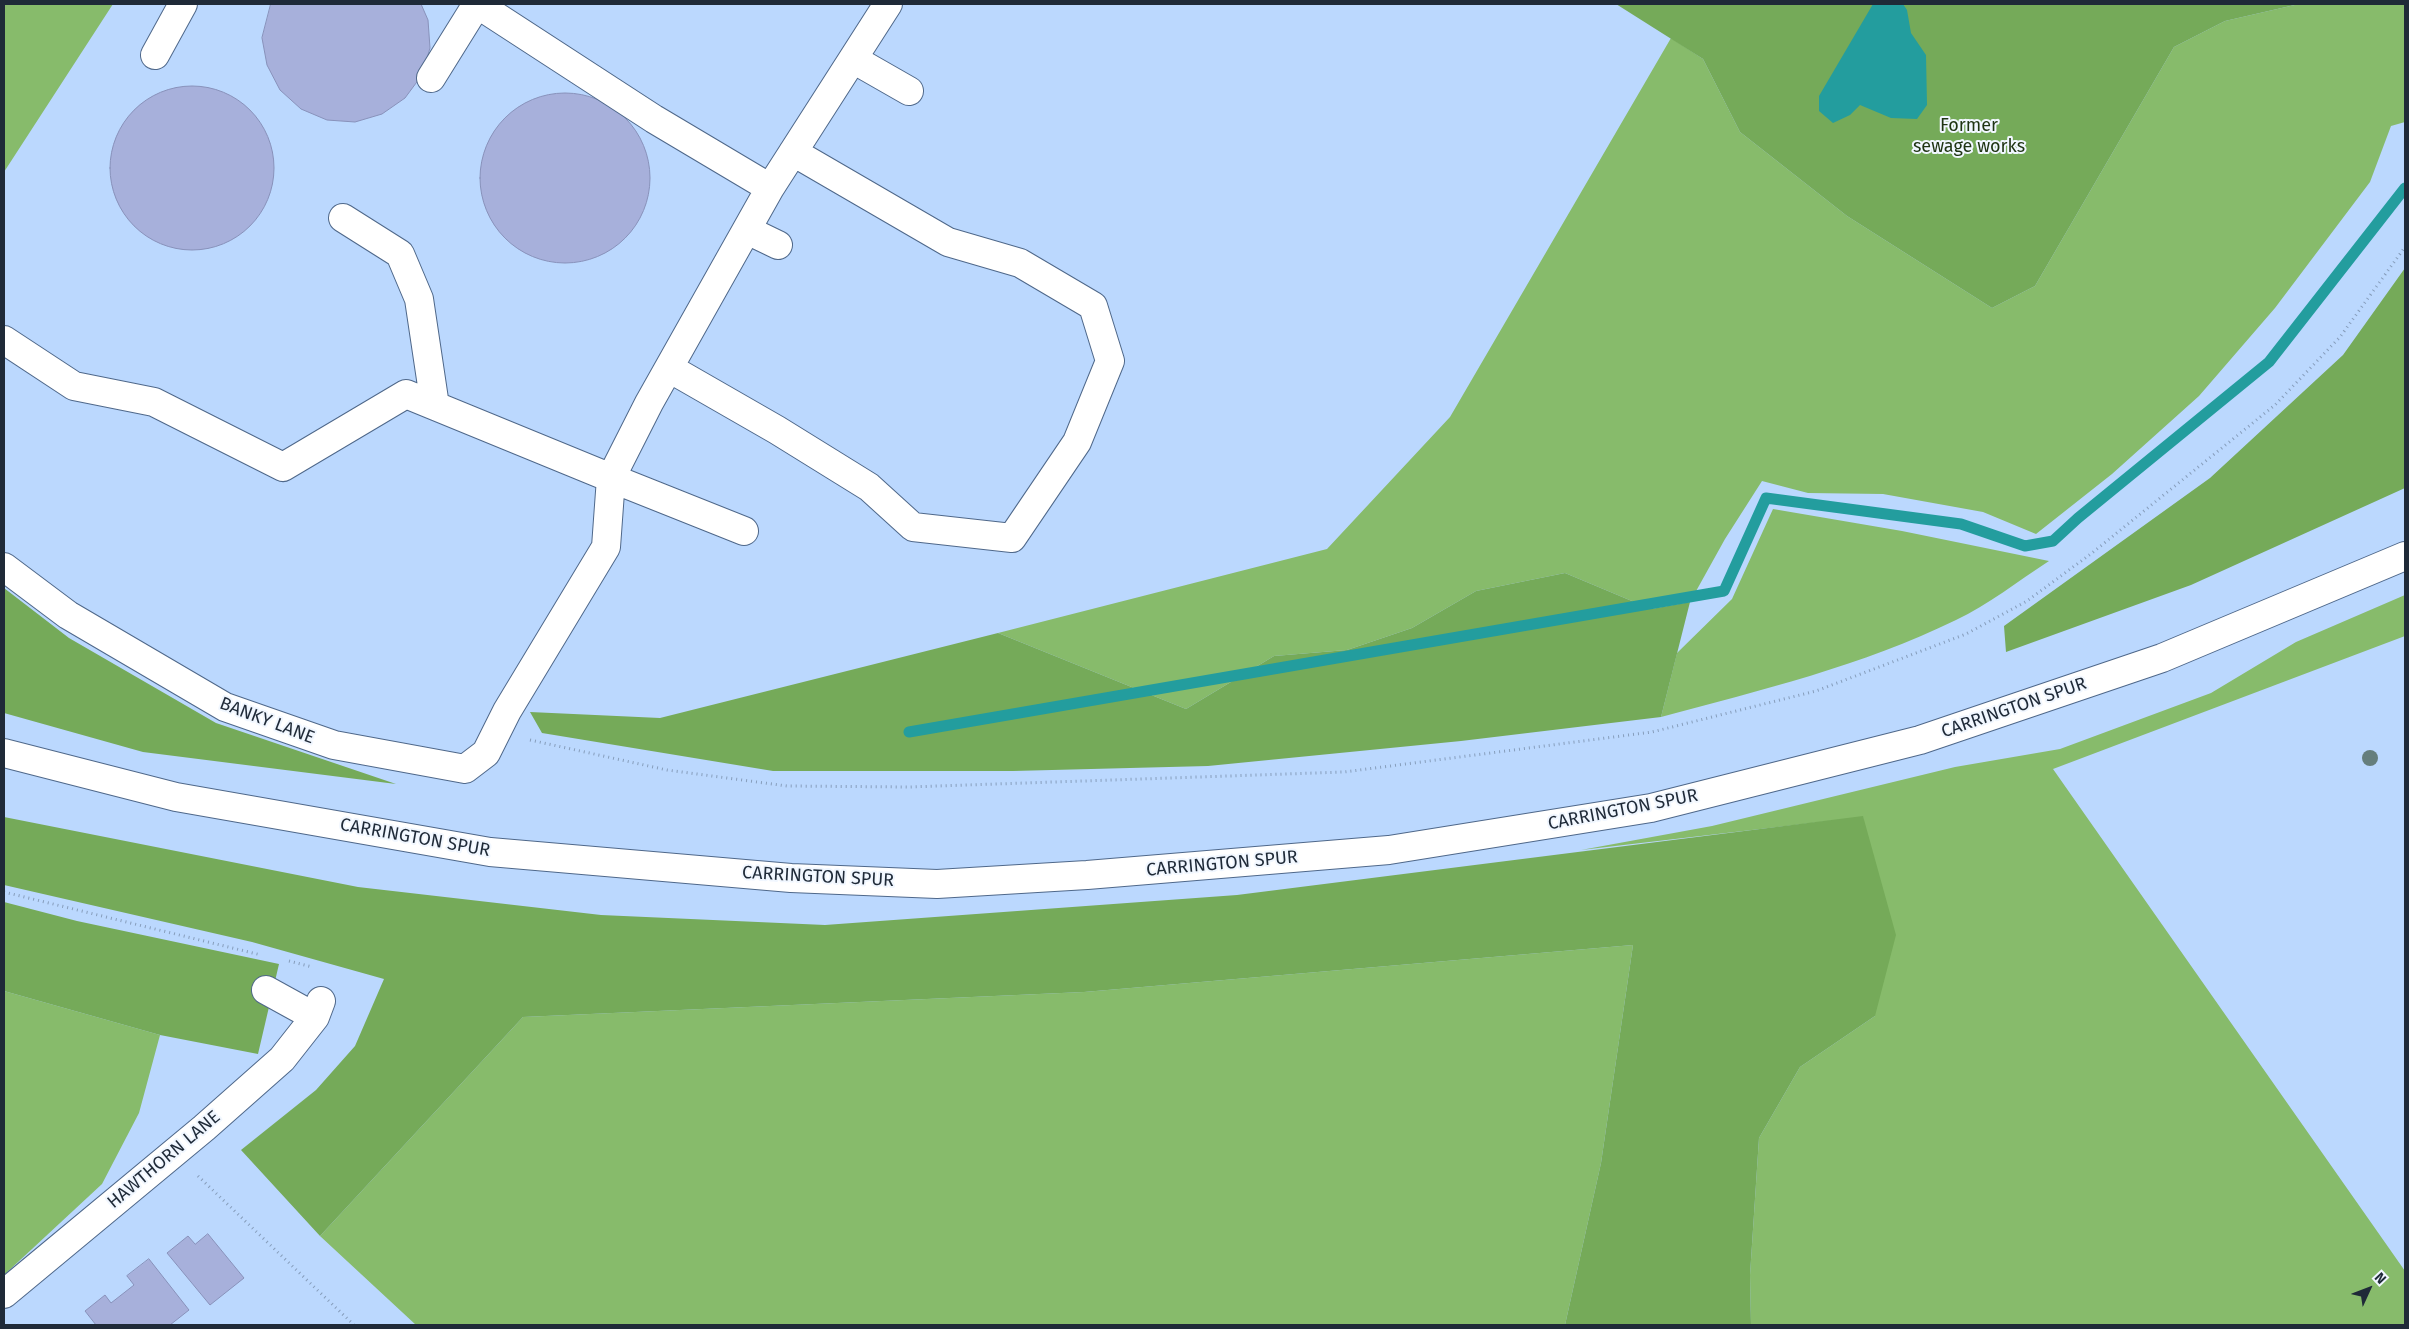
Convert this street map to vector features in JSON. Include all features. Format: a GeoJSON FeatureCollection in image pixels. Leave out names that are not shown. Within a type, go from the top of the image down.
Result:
{"type":"FeatureCollection","features":[{"type":"Feature","properties":{"kind":"main road"},"geometry":{"type":"LineString","coordinates":[[155,55],[183,4]]}},
{"type":"Feature","properties":{"kind":"main road"},"geometry":{"type":"LineString","coordinates":[[431,78],[477,4],[654,119],[770,188]]}},
{"type":"Feature","properties":{"kind":"main road"},"geometry":{"type":"LineString","coordinates":[[611,478],[669,368],[770,188],[888,4]]}},
{"type":"Feature","properties":{"kind":"main road"},"geometry":{"type":"LineString","coordinates":[[853,59],[910,90]]}},
{"type":"Feature","properties":{"kind":"main road"},"geometry":{"type":"LineString","coordinates":[[669,368],[777,430],[869,487],[913,527],[1012,538],[1077,442],[1110,361],[1093,306],[1020,263],[948,242],[793,152]]}},
{"type":"Feature","properties":{"kind":"main road"},"geometry":{"type":"LineString","coordinates":[[343,218],[400,254],[419,300],[435,406]]}},
{"type":"Feature","properties":{"kind":"main road"},"geometry":{"type":"LineString","coordinates":[[746,230],[778,245]]}},
{"type":"Feature","properties":{"kind":"main road"},"geometry":{"type":"LineString","coordinates":[[4,340],[74,386],[154,402],[282,467],[406,394],[744,530]]}},
{"type":"Feature","properties":{"kind":"main road","name":"BANKY LANE"},"geometry":{"type":"LineString","coordinates":[[4,566],[68,615],[225,707],[334,745],[465,769],[486,753],[502,722],[606,547],[611,478]]}},
{"type":"Feature","properties":{"kind":"main road","name":"CARRINGTON SPUR"},"geometry":{"type":"LineString","coordinates":[[4,753],[176,797],[490,852],[791,878],[937,884],[1175,868],[1388,850],[1651,808],[1920,740],[2162,658],[2405,556]]}},
{"type":"Feature","properties":{"kind":"main road"},"geometry":{"type":"LineString","coordinates":[[266,990],[318,1009]]}},
{"type":"Feature","properties":{"kind":"main road","name":"HAWTHORN LANE"},"geometry":{"type":"LineString","coordinates":[[4,1294],[204,1128],[282,1059],[318,1009]]}},
{"type":"Feature","properties":{"kind":"path"},"geometry":{"type":"LineString","coordinates":[[502,722],[667,770],[787,786],[909,787],[1344,772],[1652,732],[1816,691],[1966,634],[2028,601],[2275,404],[2340,337],[2405,247]]}},
{"type":"Feature","properties":{"kind":"path"},"geometry":{"type":"LineString","coordinates":[[4,892],[89,915],[267,956]]}},
{"type":"Feature","properties":{"kind":"path"},"geometry":{"type":"LineString","coordinates":[[286,961],[324,970],[318,1009]]}},
{"type":"Feature","properties":{"kind":"path"},"geometry":{"type":"LineString","coordinates":[[174,1153],[354,1325]]}},
{"type":"Feature","properties":{"kind":"shaded area"},"geometry":{"type":"Polygon","coordinates":[[[4,4],[113,4],[4,172],[4,4]]]}},
{"type":"Feature","properties":{"kind":"shaded area"},"geometry":{"type":"Polygon","coordinates":[[[1873,4],[1903,4],[1907,10],[1911,33],[1926,55],[1927,105],[1917,119],[1891,118],[1860,105],[1850,115],[1833,123],[1819,111],[1819,96],[1873,4]]]}},
{"type":"Feature","properties":{"kind":"shaded area"},"geometry":{"type":"Polygon","coordinates":[[[2299,4],[2405,4],[2405,122],[2391,126],[2370,182],[2275,308],[2199,396],[2112,474],[2036,534],[1983,512],[1883,494],[1808,493],[1762,481],[1725,539],[1690,602],[1651,609],[1565,573],[1476,591],[1412,628],[1347,650],[1274,656],[1186,709],[998,633],[1327,549],[1450,417],[1671,38],[1703,59],[1740,132],[1847,216],[1992,308],[2035,286],[2174,47],[2225,21],[2299,4]]]}},
{"type":"Feature","properties":{"kind":"shaded area"},"geometry":{"type":"Polygon","coordinates":[[[1773,509],[1902,531],[2049,561],[1980,607],[1956,620],[1884,651],[1811,676],[1661,717],[1677,653],[1732,599],[1773,509]]]}},
{"type":"Feature","properties":{"kind":"shaded area"},"geometry":{"type":"Polygon","coordinates":[[[2405,595],[2405,636],[2053,769],[2405,1271],[2405,1325],[1751,1325],[1750,1275],[1759,1138],[1800,1067],[1875,1016],[1863,817],[1581,850],[1712,826],[1955,767],[2060,749],[2211,693],[2296,642],[2405,595]]]}},
{"type":"Feature","properties":{"kind":"shaded area"},"geometry":{"type":"Polygon","coordinates":[[[1633,945],[1601,1163],[1565,1325],[416,1325],[320,1236],[523,1017],[1084,992],[1633,945]]]}},
{"type":"Feature","properties":{"kind":"shaded area"},"geometry":{"type":"Polygon","coordinates":[[[4,991],[160,1035],[139,1113],[102,1184],[4,1275],[4,991]]]}},
{"type":"Feature","properties":{"kind":"green space","name":"Former sewage works"},"geometry":{"type":"Polygon","coordinates":[[[1616,4],[2299,4],[2225,21],[2174,47],[2035,286],[1992,308],[1847,216],[1740,132],[1703,59],[1616,4]]]}},
{"type":"Feature","properties":{"kind":"green space"},"geometry":{"type":"Polygon","coordinates":[[[2405,268],[2405,488],[2191,585],[2006,652],[2004,626],[2210,478],[2343,355],[2405,268]]]}},
{"type":"Feature","properties":{"kind":"green space"},"geometry":{"type":"Polygon","coordinates":[[[1565,573],[1651,609],[1690,602],[1661,717],[1461,741],[1208,766],[1013,771],[773,771],[542,733],[530,712],[660,718],[998,633],[1186,709],[1274,656],[1347,650],[1412,628],[1476,591],[1565,573]]]}},
{"type":"Feature","properties":{"kind":"green space"},"geometry":{"type":"Polygon","coordinates":[[[4,588],[69,638],[216,723],[396,784],[143,752],[4,713],[4,588]]]}},
{"type":"Feature","properties":{"kind":"green space"},"geometry":{"type":"Polygon","coordinates":[[[1863,816],[1896,935],[1875,1016],[1800,1067],[1759,1138],[1750,1275],[1751,1325],[1565,1325],[1601,1163],[1633,945],[1084,992],[523,1017],[320,1236],[241,1150],[316,1090],[355,1046],[384,979],[252,942],[4,885],[4,817],[358,887],[601,915],[825,925],[1237,895],[1863,816]]]}},
{"type":"Feature","properties":{"kind":"green space"},"geometry":{"type":"Polygon","coordinates":[[[4,902],[77,921],[279,964],[258,1054],[160,1035],[4,991],[4,902]]]}},
{"type":"Feature","properties":{"kind":"building"},"geometry":{"type":"Polygon","coordinates":[[[271,4],[421,4],[428,20],[430,48],[422,75],[405,98],[382,114],[355,122],[327,120],[301,109],[280,90],[267,65],[262,38],[271,4]]]}},
{"type":"Feature","properties":{"kind":"building"},"geometry":{"type":"Polygon","coordinates":[[[192,86],[216,90],[237,100],[250,110],[260,123],[270,144],[274,168],[270,192],[260,213],[250,226],[237,236],[216,246],[192,250],[168,246],[147,236],[134,226],[124,213],[114,192],[110,168],[114,144],[124,123],[134,110],[147,100],[168,90],[192,86]]]}},
{"type":"Feature","properties":{"kind":"building"},"geometry":{"type":"Polygon","coordinates":[[[573,93],[598,99],[619,112],[631,124],[647,153],[650,178],[649,195],[644,211],[631,232],[619,244],[590,260],[557,263],[532,257],[511,244],[499,232],[483,203],[480,170],[486,145],[499,124],[511,112],[540,96],[573,93]]]}},
{"type":"Feature","properties":{"kind":"building"},"geometry":{"type":"Polygon","coordinates":[[[208,1234],[244,1278],[210,1305],[167,1253],[188,1236],[195,1244],[208,1234]]]}},
{"type":"Feature","properties":{"kind":"building"},"geometry":{"type":"Polygon","coordinates":[[[149,1259],[189,1310],[170,1325],[96,1325],[85,1311],[105,1295],[111,1303],[134,1285],[127,1276],[149,1259]]]}},
{"type":"Feature","properties":{"kind":"waterway"},"geometry":{"type":"LineString","coordinates":[[909,732],[1724,591],[1766,498],[1961,524],[2025,546],[2053,541],[2078,518],[2269,362],[2405,188]]}}]}
